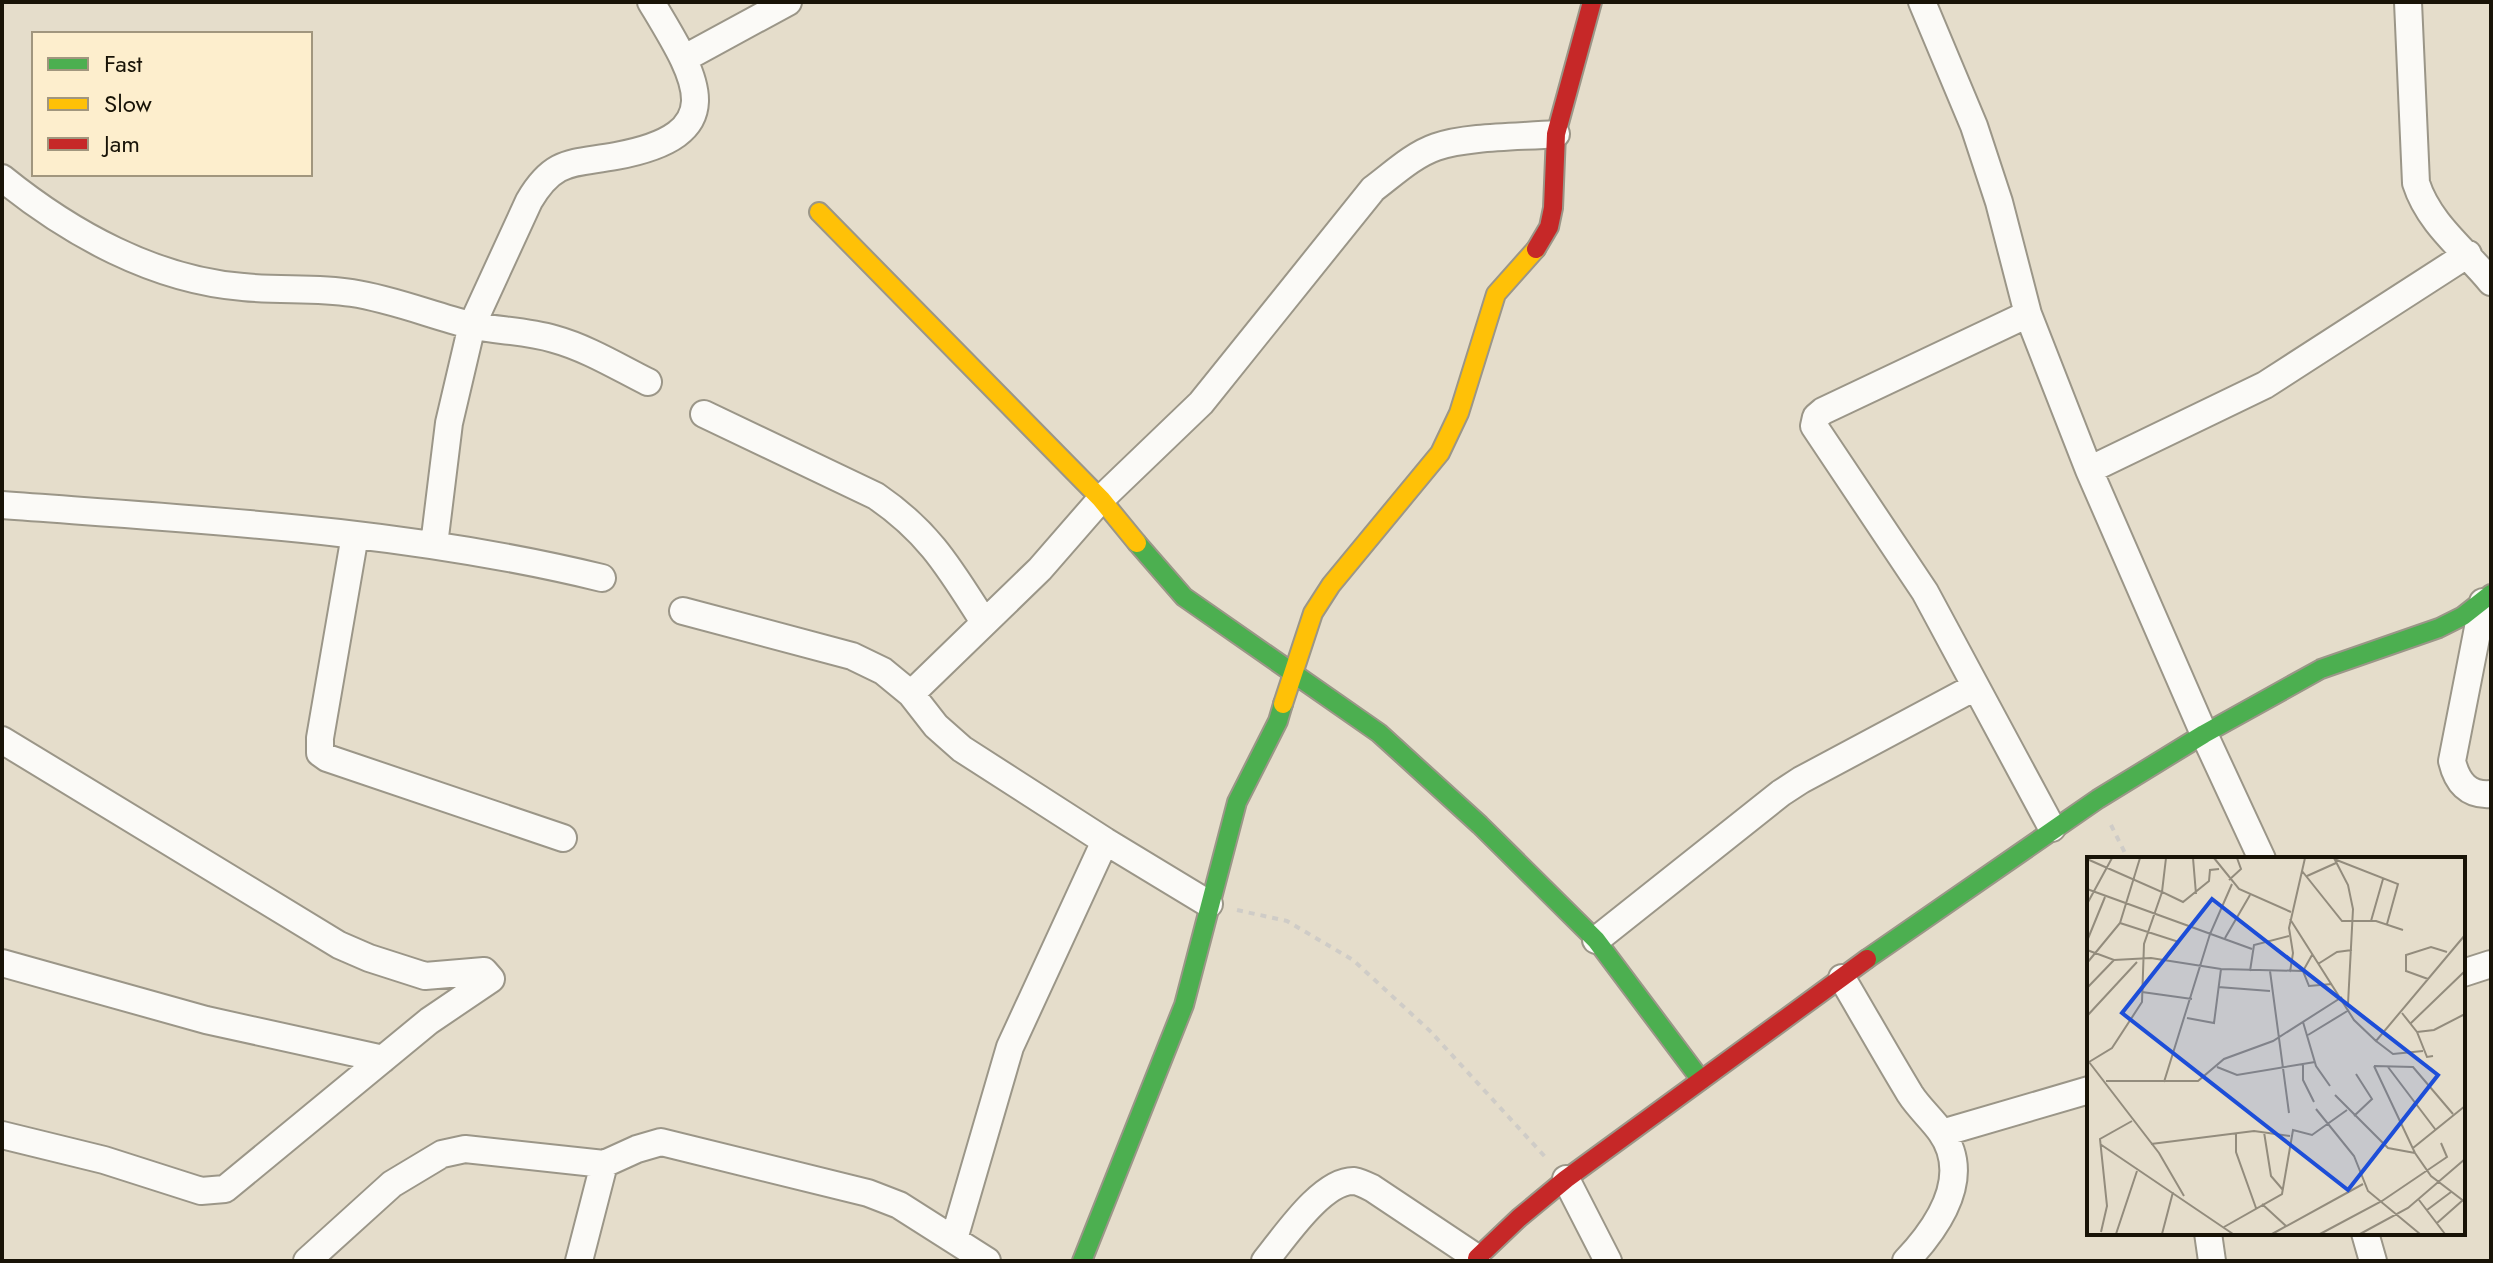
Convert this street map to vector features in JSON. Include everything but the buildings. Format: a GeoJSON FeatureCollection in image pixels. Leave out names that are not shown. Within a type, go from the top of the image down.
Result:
{"type":"FeatureCollection","features":[{"type":"Feature","properties":{"kind":"street"},"geometry":{"type":"LineString","coordinates":[[434,545],[449,423],[472,325],[540,182],[559,168],[579,160],[617,156],[665,142],[686,129],[696,111],[696,91],[685,58],[651,2]]}},
{"type":"Feature","properties":{"kind":"street"},"geometry":{"type":"LineString","coordinates":[[685,58],[788,2]]}},
{"type":"Feature","properties":{"kind":"street"},"geometry":{"type":"LineString","coordinates":[[1082,1261],[1184,1005],[1237,802],[1278,721],[1313,613],[1331,585],[1440,453],[1459,413],[1496,294],[1539,246],[1549,227],[1553,208],[1556,134],[1592,2]]}},
{"type":"Feature","properties":{"kind":"street"},"geometry":{"type":"LineString","coordinates":[[1922,2],[1974,126],[1999,202],[2028,314],[2089,470],[2261,857]]}},
{"type":"Feature","properties":{"kind":"street"},"geometry":{"type":"LineString","coordinates":[[2408,2],[2416,183],[2422,202],[2439,226],[2491,282]]}},
{"type":"Feature","properties":{"kind":"street"},"geometry":{"type":"LineString","coordinates":[[911,694],[1040,569],[1101,499],[1212,390],[1373,189],[1434,147],[1556,134]]}},
{"type":"Feature","properties":{"kind":"street"},"geometry":{"type":"LineString","coordinates":[[2,178],[70,229],[141,261],[192,279],[243,287],[316,288],[356,294],[472,325],[571,344],[648,382]]}},
{"type":"Feature","properties":{"kind":"street"},"geometry":{"type":"LineString","coordinates":[[819,212],[1101,499],[1184,597],[1379,733],[1480,825],[1596,940],[1701,1080]]}},
{"type":"Feature","properties":{"kind":"street"},"geometry":{"type":"LineString","coordinates":[[2089,470],[2265,385],[2468,254]]}},
{"type":"Feature","properties":{"kind":"street"},"geometry":{"type":"LineString","coordinates":[[2028,314],[1823,411],[1816,417],[1814,426],[1925,592],[2052,828]]}},
{"type":"Feature","properties":{"kind":"street"},"geometry":{"type":"LineString","coordinates":[[704,414],[876,496],[896,510],[920,530],[944,559],[984,622]]}},
{"type":"Feature","properties":{"kind":"street"},"geometry":{"type":"LineString","coordinates":[[2,505],[260,524],[355,535],[533,561],[602,578]]}},
{"type":"Feature","properties":{"kind":"street"},"geometry":{"type":"LineString","coordinates":[[355,535],[320,753],[327,758],[563,838]]}},
{"type":"Feature","properties":{"kind":"street"},"geometry":{"type":"LineString","coordinates":[[1265,1261],[1304,1213],[1327,1191],[1343,1183],[1357,1181],[1372,1188],[1477,1260],[1519,1218],[1566,1179],[2052,828],[2204,734],[2321,669],[2439,628],[2487,598]]}},
{"type":"Feature","properties":{"kind":"street"},"geometry":{"type":"LineString","coordinates":[[2487,598],[2452,761],[2461,783],[2472,792],[2491,794]]}},
{"type":"Feature","properties":{"kind":"street"},"geometry":{"type":"LineString","coordinates":[[683,611],[852,656],[883,671],[911,694],[936,726],[962,749],[1209,904]]}},
{"type":"Feature","properties":{"kind":"street"},"geometry":{"type":"LineString","coordinates":[[1596,940],[1781,793],[1975,687]]}},
{"type":"Feature","properties":{"kind":"street"},"geometry":{"type":"LineString","coordinates":[[2,740],[339,945],[416,974],[484,971],[491,979],[429,1021],[225,1189],[201,1191],[104,1160],[2,1135]]}},
{"type":"Feature","properties":{"kind":"street"},"geometry":{"type":"LineString","coordinates":[[954,1239],[1010,1047],[1105,841]]}},
{"type":"Feature","properties":{"kind":"street"},"geometry":{"type":"LineString","coordinates":[[2,963],[206,1020],[383,1059]]}},
{"type":"Feature","properties":{"kind":"street"},"geometry":{"type":"LineString","coordinates":[[2465,972],[2491,964]]}},
{"type":"Feature","properties":{"kind":"street"},"geometry":{"type":"LineString","coordinates":[[1842,978],[1916,1103],[1942,1133],[1954,1166],[1950,1197],[1937,1221],[1906,1261]]}},
{"type":"Feature","properties":{"kind":"street"},"geometry":{"type":"LineString","coordinates":[[1942,1133],[2087,1091]]}},
{"type":"Feature","properties":{"kind":"street"},"geometry":{"type":"LineString","coordinates":[[307,1261],[392,1184],[442,1154],[465,1149],[604,1164],[661,1142],[868,1193],[899,1205],[987,1261]]}},
{"type":"Feature","properties":{"kind":"street"},"geometry":{"type":"LineString","coordinates":[[579,1261],[604,1164]]}},
{"type":"Feature","properties":{"kind":"street"},"geometry":{"type":"LineString","coordinates":[[1566,1179],[1608,1261]]}},
{"type":"Feature","properties":{"kind":"street"},"geometry":{"type":"LineString","coordinates":[[2208,1235],[2212,1261]]}},
{"type":"Feature","properties":{"kind":"street"},"geometry":{"type":"LineString","coordinates":[[2366,1235],[2373,1261]]}},
{"type":"Feature","properties":{"kind":"path"},"geometry":{"type":"LineString","coordinates":[[2098,799],[2127,857]]}},
{"type":"Feature","properties":{"kind":"path"},"geometry":{"type":"LineString","coordinates":[[1209,904],[1287,921],[1353,960],[1430,1031],[1566,1179]]}},
{"type":"Feature","properties":{"kind":"traffic: fast"},"geometry":{"type":"LineString","coordinates":[[1137,543],[1184,597],[1379,733],[1480,825],[1596,940],[1701,1080]]}},
{"type":"Feature","properties":{"kind":"traffic: fast"},"geometry":{"type":"LineString","coordinates":[[1867,959],[2098,799],[2204,734],[2321,669],[2439,628],[2463,616],[2491,594]]}},
{"type":"Feature","properties":{"kind":"traffic: fast"},"geometry":{"type":"LineString","coordinates":[[1082,1261],[1184,1005],[1237,802],[1278,721],[1283,704]]}},
{"type":"Feature","properties":{"kind":"traffic: slow"},"geometry":{"type":"LineString","coordinates":[[819,212],[1101,499],[1137,543]]}},
{"type":"Feature","properties":{"kind":"traffic: slow"},"geometry":{"type":"LineString","coordinates":[[1283,704],[1313,613],[1331,585],[1440,453],[1459,413],[1496,294],[1536,249]]}},
{"type":"Feature","properties":{"kind":"traffic: jam"},"geometry":{"type":"LineString","coordinates":[[1536,249],[1549,227],[1553,208],[1556,134],[1592,2]]}},
{"type":"Feature","properties":{"kind":"traffic: jam"},"geometry":{"type":"LineString","coordinates":[[1477,1258],[1566,1179],[1867,959]]}}]}
